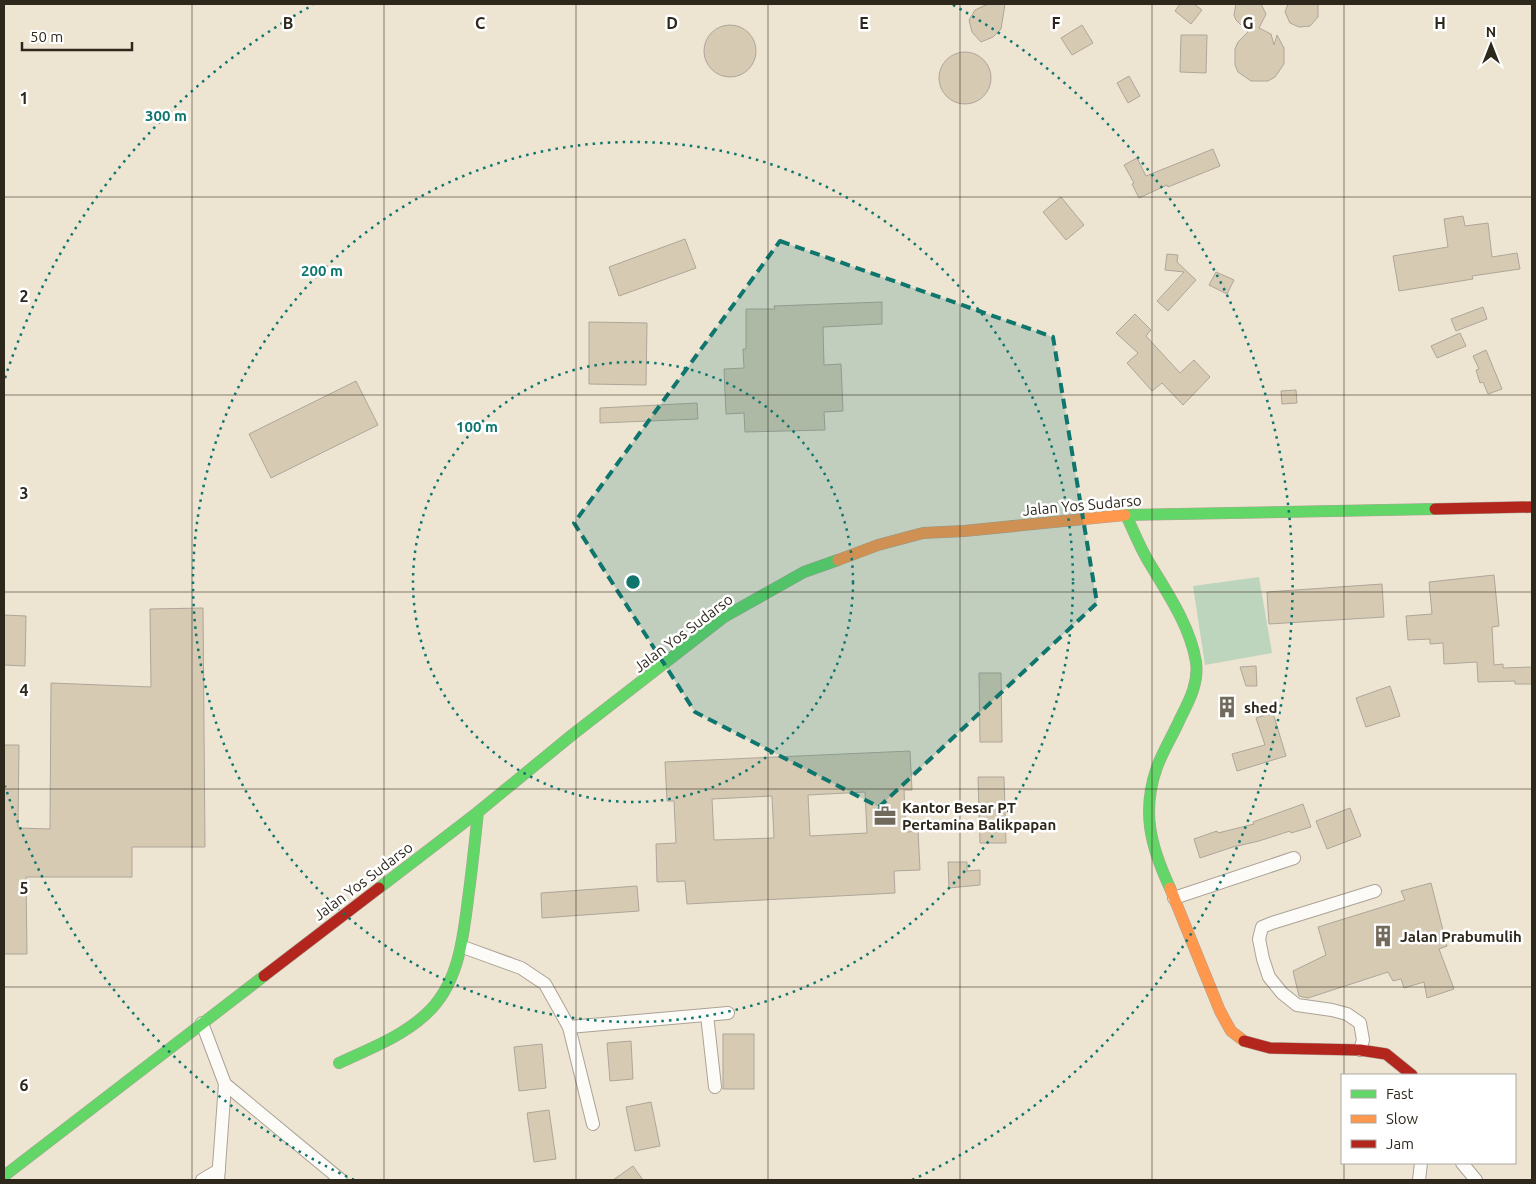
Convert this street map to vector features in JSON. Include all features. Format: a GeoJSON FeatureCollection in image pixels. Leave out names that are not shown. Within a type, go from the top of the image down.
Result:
{"type":"FeatureCollection","features":[{"type":"Feature","properties":{"kind":"main road","name":"Jalan Yos Sudarso"},"geometry":{"type":"LineString","coordinates":[[4,1176],[478,812],[572,735],[724,616],[804,572],[878,545],[923,532],[964,531],[1126,515],[1532,507]]}},
{"type":"Feature","properties":{"kind":"main road"},"geometry":{"type":"LineString","coordinates":[[1126,515],[1146,557],[1174,604],[1189,639],[1196,662],[1194,690],[1157,767],[1150,796],[1150,834],[1157,860],[1220,1011],[1231,1031],[1246,1042],[1270,1048],[1360,1050],[1386,1054],[1411,1074]]}},
{"type":"Feature","properties":{"kind":"main road"},"geometry":{"type":"LineString","coordinates":[[339,1063],[388,1040],[416,1021],[436,1004],[450,980],[462,947],[478,812]]}},
{"type":"Feature","properties":{"kind":"street"},"geometry":{"type":"LineString","coordinates":[[1174,898],[1294,858]]}},
{"type":"Feature","properties":{"kind":"street"},"geometry":{"type":"LineString","coordinates":[[1360,1050],[1363,1040],[1360,1023],[1346,1014],[1297,1005],[1282,993],[1269,977],[1259,939],[1262,927],[1272,922],[1375,891]]}},
{"type":"Feature","properties":{"kind":"street"},"geometry":{"type":"LineString","coordinates":[[462,947],[521,968],[545,984],[569,1027],[593,1124]]}},
{"type":"Feature","properties":{"kind":"street"},"geometry":{"type":"LineString","coordinates":[[569,1027],[728,1013]]}},
{"type":"Feature","properties":{"kind":"street"},"geometry":{"type":"LineString","coordinates":[[707,1015],[715,1087]]}},
{"type":"Feature","properties":{"kind":"street"},"geometry":{"type":"LineString","coordinates":[[202,1023],[225,1084],[218,1175],[202,1180]]}},
{"type":"Feature","properties":{"kind":"street"},"geometry":{"type":"LineString","coordinates":[[225,1084],[342,1180]]}},
{"type":"Feature","properties":{"kind":"street"},"geometry":{"type":"LineString","coordinates":[[1419,1180],[1421,1164]]}},
{"type":"Feature","properties":{"kind":"street"},"geometry":{"type":"LineString","coordinates":[[1463,1164],[1476,1180]]}},
{"type":"Feature","properties":{"kind":"highlighted area"},"geometry":{"type":"Polygon","coordinates":[[[780,241],[1053,337],[1097,603],[879,807],[695,712],[574,523],[780,241]]]}},
{"type":"Feature","properties":{"kind":"green space"},"geometry":{"type":"Polygon","coordinates":[[[1259,577],[1272,653],[1205,665],[1193,586],[1259,577]]]}},
{"type":"Feature","properties":{"kind":"building"},"geometry":{"type":"Polygon","coordinates":[[[988,4],[1005,4],[1001,29],[993,37],[981,42],[972,32],[969,20],[975,10],[988,4]]]}},
{"type":"Feature","properties":{"kind":"building"},"geometry":{"type":"Polygon","coordinates":[[[1180,4],[1194,4],[1202,10],[1191,24],[1175,11],[1180,4]]]}},
{"type":"Feature","properties":{"kind":"building"},"geometry":{"type":"Polygon","coordinates":[[[1236,4],[1261,4],[1266,14],[1259,28],[1271,34],[1274,45],[1277,35],[1284,48],[1284,64],[1275,77],[1268,81],[1251,81],[1238,72],[1235,65],[1235,49],[1238,42],[1248,32],[1236,20],[1234,15],[1236,4]]]}},
{"type":"Feature","properties":{"kind":"building"},"geometry":{"type":"Polygon","coordinates":[[[1288,4],[1318,4],[1318,17],[1310,26],[1299,27],[1290,23],[1285,12],[1288,4]]]}},
{"type":"Feature","properties":{"kind":"building"},"geometry":{"type":"Polygon","coordinates":[[[730,25],[740,27],[748,33],[754,41],[756,51],[754,61],[748,69],[740,75],[730,77],[720,75],[712,69],[706,61],[704,51],[706,41],[712,33],[720,27],[730,25]]]}},
{"type":"Feature","properties":{"kind":"building"},"geometry":{"type":"Polygon","coordinates":[[[1082,25],[1093,43],[1072,55],[1061,38],[1082,25]]]}},
{"type":"Feature","properties":{"kind":"building"},"geometry":{"type":"Polygon","coordinates":[[[1181,35],[1207,35],[1206,73],[1180,72],[1181,35]]]}},
{"type":"Feature","properties":{"kind":"building"},"geometry":{"type":"Polygon","coordinates":[[[965,52],[975,54],[983,60],[989,68],[991,78],[989,88],[983,96],[975,102],[965,104],[955,102],[947,96],[941,88],[939,78],[941,68],[947,60],[955,54],[965,52]]]}},
{"type":"Feature","properties":{"kind":"building"},"geometry":{"type":"Polygon","coordinates":[[[1129,76],[1140,96],[1128,103],[1117,83],[1129,76]]]}},
{"type":"Feature","properties":{"kind":"building"},"geometry":{"type":"Polygon","coordinates":[[[1213,149],[1220,166],[1168,187],[1167,185],[1139,198],[1132,184],[1134,183],[1124,165],[1137,158],[1146,176],[1213,149]]]}},
{"type":"Feature","properties":{"kind":"building"},"geometry":{"type":"Polygon","coordinates":[[[1061,197],[1084,225],[1066,240],[1043,212],[1061,197]]]}},
{"type":"Feature","properties":{"kind":"building"},"geometry":{"type":"Polygon","coordinates":[[[1463,216],[1465,226],[1488,223],[1492,257],[1517,253],[1520,269],[1472,276],[1473,279],[1399,291],[1393,256],[1448,247],[1444,219],[1463,216]]]}},
{"type":"Feature","properties":{"kind":"building"},"geometry":{"type":"Polygon","coordinates":[[[685,239],[696,268],[619,296],[609,267],[685,239]]]}},
{"type":"Feature","properties":{"kind":"building"},"geometry":{"type":"Polygon","coordinates":[[[1167,254],[1178,255],[1177,262],[1196,280],[1168,311],[1157,301],[1184,272],[1165,270],[1167,254]]]}},
{"type":"Feature","properties":{"kind":"building"},"geometry":{"type":"Polygon","coordinates":[[[1216,272],[1234,280],[1227,294],[1209,285],[1216,272]]]}},
{"type":"Feature","properties":{"kind":"building"},"geometry":{"type":"Polygon","coordinates":[[[882,302],[882,324],[823,327],[824,365],[841,364],[843,411],[824,412],[825,430],[745,432],[744,413],[726,414],[724,369],[744,368],[743,349],[746,349],[746,309],[775,309],[774,306],[882,302]]]}},
{"type":"Feature","properties":{"kind":"building"},"geometry":{"type":"Polygon","coordinates":[[[1483,307],[1487,319],[1456,331],[1451,319],[1483,307]]]}},
{"type":"Feature","properties":{"kind":"building"},"geometry":{"type":"Polygon","coordinates":[[[1135,314],[1151,330],[1146,336],[1180,373],[1194,360],[1210,377],[1183,405],[1162,383],[1152,391],[1127,363],[1138,353],[1116,333],[1135,314]]]}},
{"type":"Feature","properties":{"kind":"building"},"geometry":{"type":"Polygon","coordinates":[[[589,322],[647,323],[646,385],[589,384],[589,322]]]}},
{"type":"Feature","properties":{"kind":"building"},"geometry":{"type":"Polygon","coordinates":[[[1460,333],[1466,346],[1437,358],[1431,346],[1460,333]]]}},
{"type":"Feature","properties":{"kind":"building"},"geometry":{"type":"Polygon","coordinates":[[[1486,350],[1502,389],[1488,394],[1483,382],[1480,383],[1476,370],[1479,369],[1473,356],[1486,350]]]}},
{"type":"Feature","properties":{"kind":"building"},"geometry":{"type":"Polygon","coordinates":[[[356,381],[378,425],[271,478],[249,434],[356,381]]]}},
{"type":"Feature","properties":{"kind":"building"},"geometry":{"type":"Polygon","coordinates":[[[1296,390],[1297,403],[1282,404],[1281,391],[1296,390]]]}},
{"type":"Feature","properties":{"kind":"building"},"geometry":{"type":"Polygon","coordinates":[[[697,403],[698,419],[600,423],[600,408],[697,403]]]}},
{"type":"Feature","properties":{"kind":"building"},"geometry":{"type":"Polygon","coordinates":[[[1494,575],[1499,626],[1492,627],[1494,665],[1503,664],[1503,668],[1532,667],[1532,684],[1515,684],[1515,681],[1478,682],[1477,662],[1444,664],[1443,643],[1430,644],[1430,639],[1408,640],[1406,616],[1432,614],[1429,582],[1494,575]]]}},
{"type":"Feature","properties":{"kind":"building"},"geometry":{"type":"Polygon","coordinates":[[[1382,584],[1384,617],[1269,624],[1267,592],[1382,584]]]}},
{"type":"Feature","properties":{"kind":"building"},"geometry":{"type":"Polygon","coordinates":[[[203,608],[205,847],[132,847],[132,877],[26,877],[27,954],[4,954],[4,745],[19,745],[18,828],[50,829],[51,683],[151,687],[150,609],[203,608]]]}},
{"type":"Feature","properties":{"kind":"building"},"geometry":{"type":"Polygon","coordinates":[[[4,615],[26,616],[25,666],[4,665],[4,615]]]}},
{"type":"Feature","properties":{"kind":"building"},"geometry":{"type":"Polygon","coordinates":[[[1256,666],[1257,686],[1246,686],[1240,667],[1256,666]]]}},
{"type":"Feature","properties":{"kind":"building"},"geometry":{"type":"Polygon","coordinates":[[[979,673],[1001,673],[1002,742],[980,742],[979,673]]]}},
{"type":"Feature","properties":{"kind":"building"},"geometry":{"type":"Polygon","coordinates":[[[1390,686],[1400,716],[1366,727],[1356,698],[1390,686]]]}},
{"type":"Feature","properties":{"kind":"building"},"geometry":{"type":"Polygon","coordinates":[[[1273,713],[1286,756],[1237,771],[1232,754],[1265,745],[1256,718],[1273,713]]]}},
{"type":"Feature","properties":{"kind":"building","name":"Kantor Besar PT Pertamina Balikpapan"},"geometry":{"type":"Polygon","coordinates":[[[910,751],[912,790],[904,790],[906,832],[918,831],[920,870],[894,871],[895,893],[687,904],[685,881],[657,882],[656,844],[676,843],[674,801],[667,801],[665,762],[910,751]],[[865,792],[808,795],[810,836],[867,833],[865,792]],[[772,796],[712,799],[714,840],[774,838],[772,796]]]}},
{"type":"Feature","properties":{"kind":"building"},"geometry":{"type":"Polygon","coordinates":[[[978,777],[1004,777],[1006,843],[980,843],[978,777]]]}},
{"type":"Feature","properties":{"kind":"building"},"geometry":{"type":"Polygon","coordinates":[[[1303,804],[1311,827],[1291,833],[1290,831],[1200,858],[1194,839],[1217,831],[1218,833],[1254,824],[1253,822],[1303,804]]]}},
{"type":"Feature","properties":{"kind":"building"},"geometry":{"type":"Polygon","coordinates":[[[1350,808],[1361,836],[1327,849],[1316,821],[1350,808]]]}},
{"type":"Feature","properties":{"kind":"building"},"geometry":{"type":"Polygon","coordinates":[[[948,862],[967,862],[967,871],[980,870],[980,885],[949,888],[948,862]]]}},
{"type":"Feature","properties":{"kind":"building","name":"Jalan Prabumulih"},"geometry":{"type":"Polygon","coordinates":[[[1431,883],[1447,946],[1439,949],[1454,989],[1427,998],[1424,982],[1404,988],[1401,979],[1393,981],[1388,972],[1308,998],[1299,996],[1293,971],[1326,955],[1318,927],[1405,900],[1401,891],[1431,883]]]}},
{"type":"Feature","properties":{"kind":"building"},"geometry":{"type":"Polygon","coordinates":[[[637,886],[639,911],[542,918],[541,893],[637,886]]]}},
{"type":"Feature","properties":{"kind":"building"},"geometry":{"type":"Polygon","coordinates":[[[723,1034],[754,1034],[754,1089],[723,1089],[723,1034]]]}},
{"type":"Feature","properties":{"kind":"building"},"geometry":{"type":"Polygon","coordinates":[[[631,1041],[633,1079],[610,1081],[607,1043],[631,1041]]]}},
{"type":"Feature","properties":{"kind":"building"},"geometry":{"type":"Polygon","coordinates":[[[542,1044],[546,1088],[519,1091],[514,1047],[542,1044]]]}},
{"type":"Feature","properties":{"kind":"building"},"geometry":{"type":"Polygon","coordinates":[[[651,1102],[660,1146],[635,1151],[626,1107],[651,1102]]]}},
{"type":"Feature","properties":{"kind":"building"},"geometry":{"type":"Polygon","coordinates":[[[549,1110],[556,1159],[534,1162],[527,1113],[549,1110]]]}},
{"type":"Feature","properties":{"kind":"building"},"geometry":{"type":"Polygon","coordinates":[[[633,1166],[643,1180],[613,1180],[633,1166]]]}},
{"type":"Feature","properties":{"kind":"traffic: fast"},"geometry":{"type":"LineString","coordinates":[[1125,515],[1435,509]]}},
{"type":"Feature","properties":{"kind":"traffic: fast"},"geometry":{"type":"LineString","coordinates":[[1126,515],[1144,554],[1183,622],[1193,648],[1197,670],[1193,692],[1157,767],[1150,799],[1149,814],[1153,844],[1170,888]]}},
{"type":"Feature","properties":{"kind":"traffic: fast"},"geometry":{"type":"LineString","coordinates":[[379,888],[724,617],[804,572],[838,560]]}},
{"type":"Feature","properties":{"kind":"traffic: fast"},"geometry":{"type":"LineString","coordinates":[[339,1063],[406,1030],[425,1015],[445,990],[457,961],[464,930],[478,812]]}},
{"type":"Feature","properties":{"kind":"traffic: fast"},"geometry":{"type":"LineString","coordinates":[[4,1176],[264,976]]}},
{"type":"Feature","properties":{"kind":"traffic: slow"},"geometry":{"type":"LineString","coordinates":[[838,560],[878,545],[923,533],[964,531],[1125,515]]}},
{"type":"Feature","properties":{"kind":"traffic: slow"},"geometry":{"type":"LineString","coordinates":[[1170,888],[1220,1011],[1231,1031],[1244,1041]]}},
{"type":"Feature","properties":{"kind":"traffic: jam"},"geometry":{"type":"LineString","coordinates":[[1435,509],[1532,507]]}},
{"type":"Feature","properties":{"kind":"traffic: jam"},"geometry":{"type":"LineString","coordinates":[[264,976],[379,888]]}},
{"type":"Feature","properties":{"kind":"traffic: jam"},"geometry":{"type":"LineString","coordinates":[[1244,1041],[1270,1048],[1360,1050],[1386,1054],[1411,1074]]}},
{"type":"Feature","properties":{"kind":"place","name":"shed"},"geometry":{"type":"Point","coordinates":[1227,707]}},
{"type":"Feature","properties":{"kind":"place","name":"Kantor Besar PT Pertamina Balikpapan"},"geometry":{"type":"Point","coordinates":[885,816]}},
{"type":"Feature","properties":{"kind":"place","name":"Jalan Prabumulih"},"geometry":{"type":"Point","coordinates":[1383,936]}}]}
